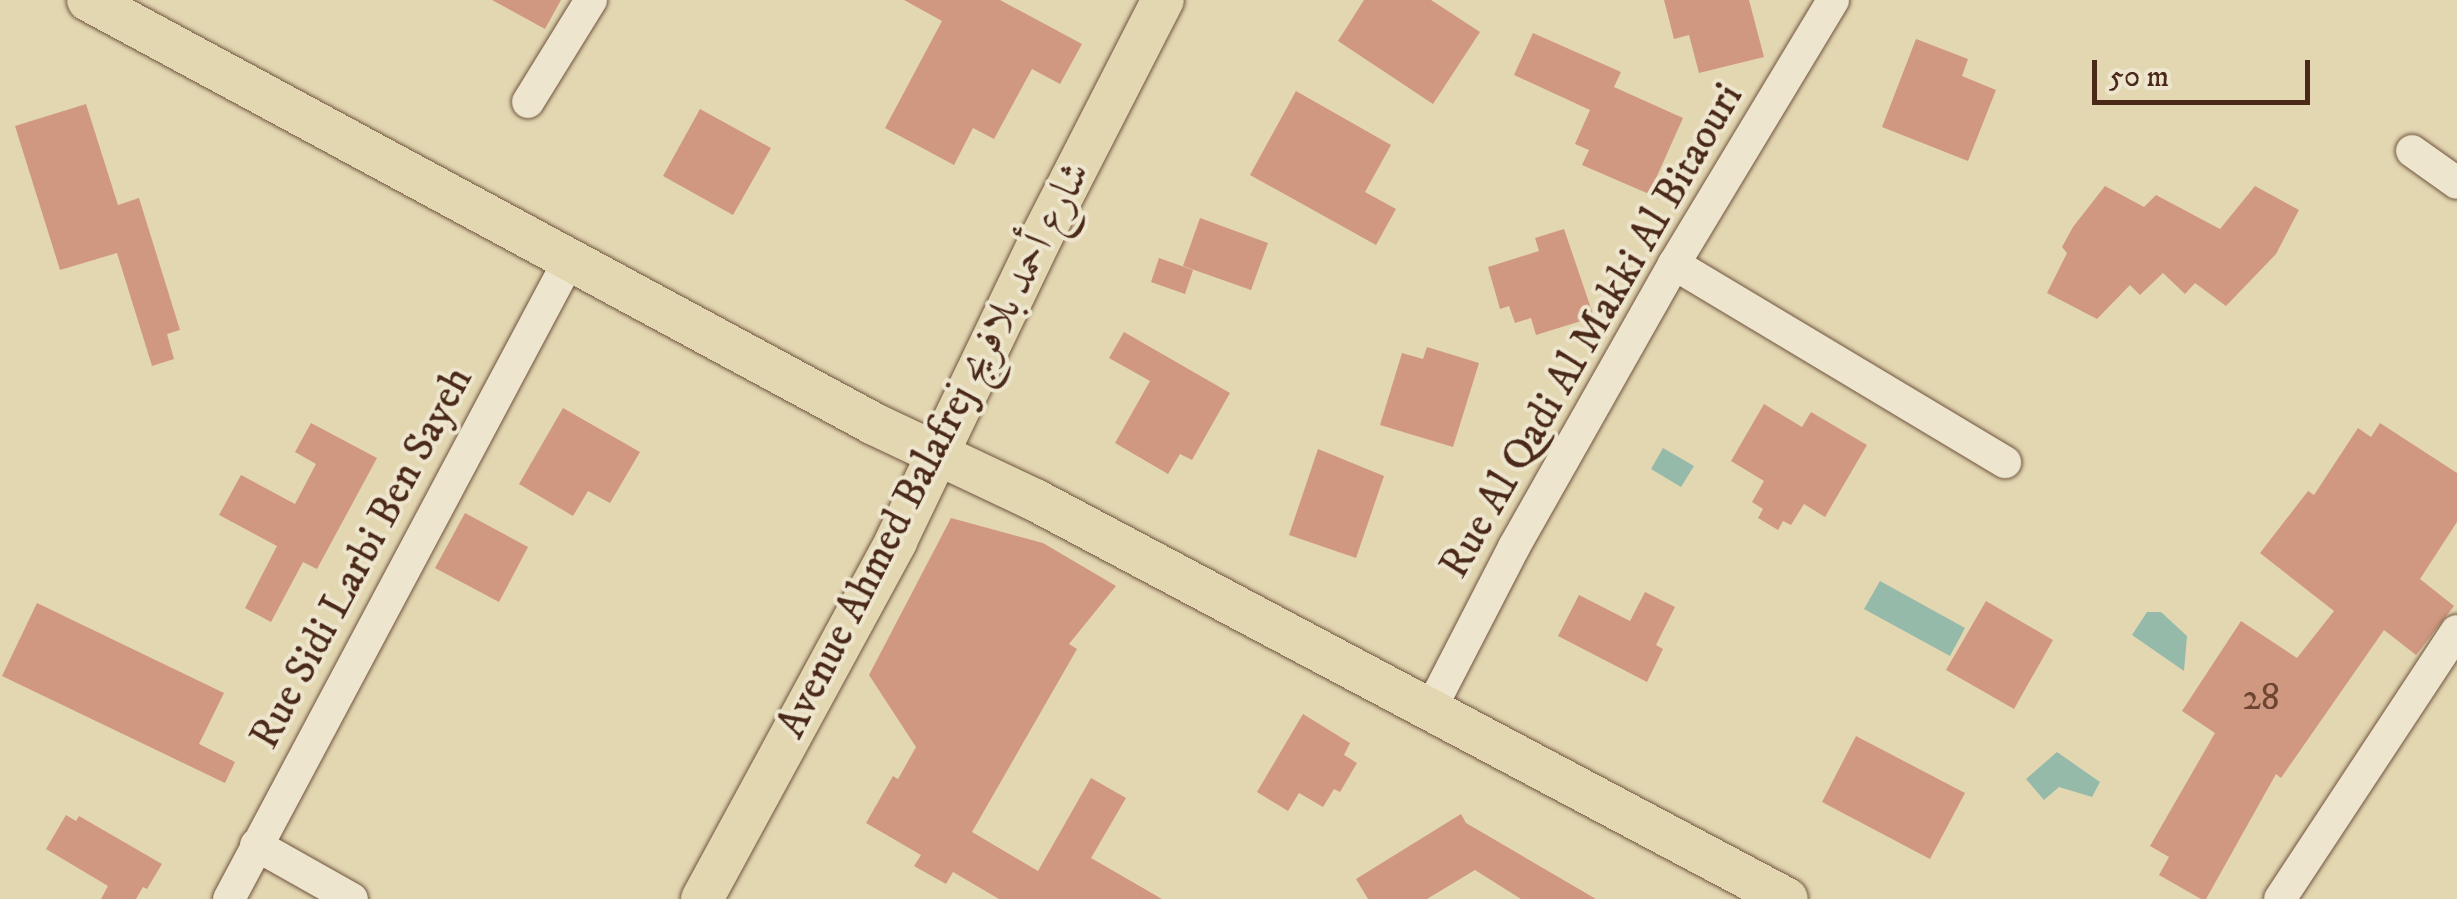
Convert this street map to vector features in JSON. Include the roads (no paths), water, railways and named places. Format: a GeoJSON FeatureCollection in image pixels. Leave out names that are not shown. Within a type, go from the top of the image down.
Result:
{"type":"FeatureCollection","features":[{"type":"Feature","properties":{"kind":"main road"},"geometry":{"type":"LineString","coordinates":[[88,0],[571,257],[874,424],[1431,708],[1788,899]]}},
{"type":"Feature","properties":{"kind":"main road","name":"Avenue Ahmed Balafrej شارع أحمد بلافريج"},"geometry":{"type":"LineString","coordinates":[[702,899],[939,455],[1042,236],[1164,0]]}},
{"type":"Feature","properties":{"kind":"street"},"geometry":{"type":"LineString","coordinates":[[528,102],[591,0]]}},
{"type":"Feature","properties":{"kind":"street","name":"Rue Al Qadi Al Makki Al Bitaouri"},"geometry":{"type":"LineString","coordinates":[[1431,708],[1514,547],[1674,264],[1833,0]]}},
{"type":"Feature","properties":{"kind":"street"},"geometry":{"type":"LineString","coordinates":[[2412,150],[2457,183]]}},
{"type":"Feature","properties":{"kind":"street","name":"Rue Sidi Larbi Ben Sayeh"},"geometry":{"type":"LineString","coordinates":[[228,899],[571,257]]}},
{"type":"Feature","properties":{"kind":"street"},"geometry":{"type":"LineString","coordinates":[[1674,264],[2006,462]]}},
{"type":"Feature","properties":{"kind":"street"},"geometry":{"type":"LineString","coordinates":[[2280,899],[2457,632]]}},
{"type":"Feature","properties":{"kind":"street"},"geometry":{"type":"LineString","coordinates":[[256,845],[352,899]]}}]}
